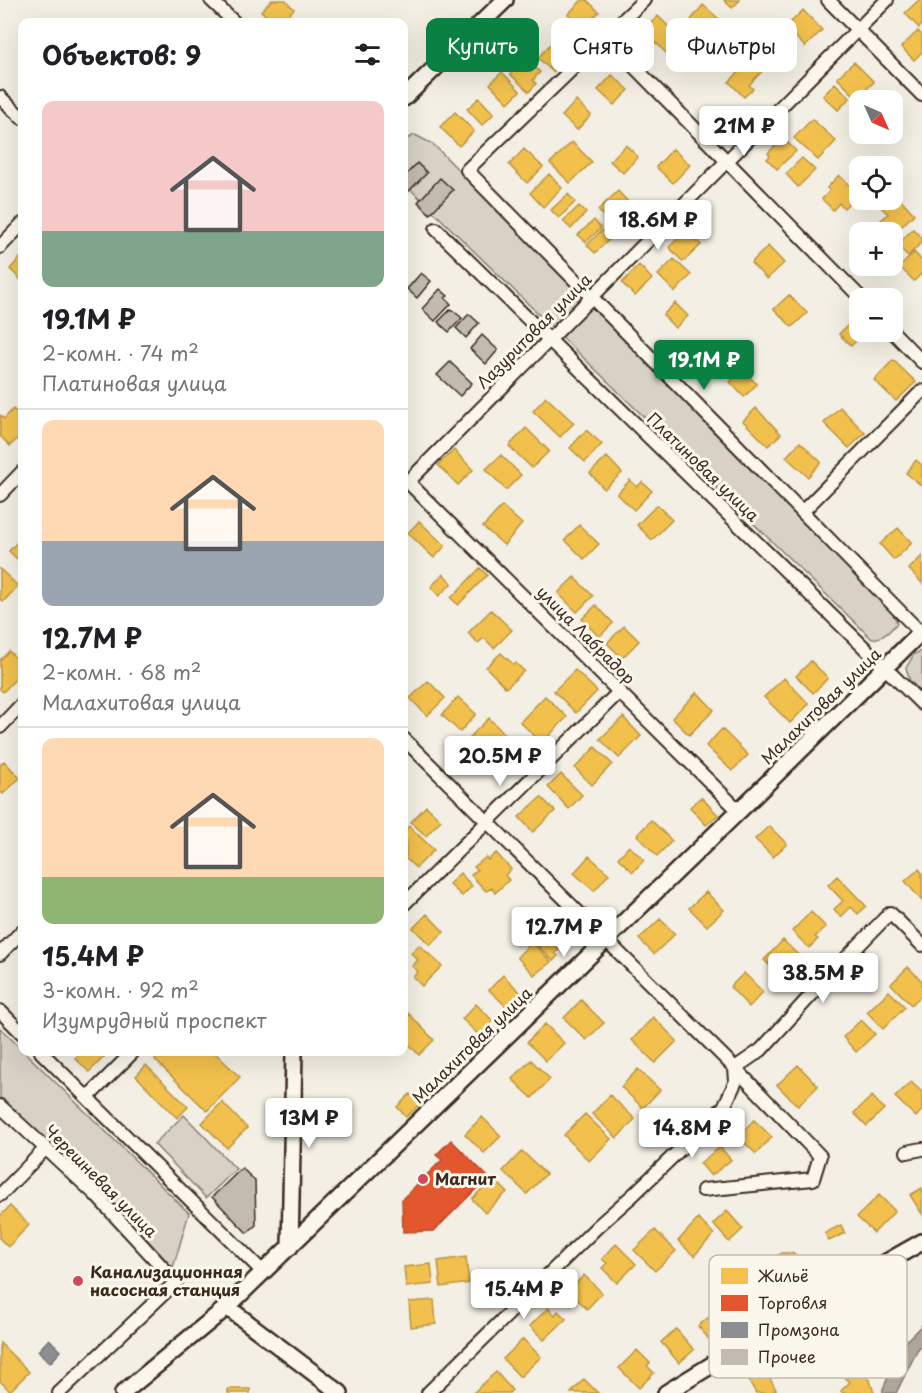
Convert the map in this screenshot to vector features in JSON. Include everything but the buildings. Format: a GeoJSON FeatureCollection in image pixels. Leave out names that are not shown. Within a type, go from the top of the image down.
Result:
{"type":"FeatureCollection","features":[{"type":"Feature","properties":{"kind":"street"},"geometry":{"type":"LineString","coordinates":[[211,0],[230,18]]}},
{"type":"Feature","properties":{"kind":"street"},"geometry":{"type":"LineString","coordinates":[[408,94],[505,0]]}},
{"type":"Feature","properties":{"kind":"street"},"geometry":{"type":"LineString","coordinates":[[625,18],[644,0]]}},
{"type":"Feature","properties":{"kind":"street"},"geometry":{"type":"LineString","coordinates":[[828,0],[922,95]]}},
{"type":"Feature","properties":{"kind":"street","name":"Лазуритовая улица"},"geometry":{"type":"LineString","coordinates":[[408,482],[887,0]]}},
{"type":"Feature","properties":{"kind":"street"},"geometry":{"type":"LineString","coordinates":[[569,72],[467,170],[922,633]]}},
{"type":"Feature","properties":{"kind":"street"},"geometry":{"type":"LineString","coordinates":[[639,72],[851,288]]}},
{"type":"Feature","properties":{"kind":"street"},"geometry":{"type":"LineString","coordinates":[[0,98],[18,114]]}},
{"type":"Feature","properties":{"kind":"street"},"geometry":{"type":"LineString","coordinates":[[0,247],[18,228]]}},
{"type":"Feature","properties":{"kind":"street","name":"Платиновая улица"},"geometry":{"type":"LineString","coordinates":[[436,229],[922,704]]}},
{"type":"Feature","properties":{"kind":"street"},"geometry":{"type":"LineString","coordinates":[[903,342],[922,362]]}},
{"type":"Feature","properties":{"kind":"street"},"geometry":{"type":"LineString","coordinates":[[802,512],[922,391]]}},
{"type":"Feature","properties":{"kind":"street"},"geometry":{"type":"LineString","coordinates":[[0,495],[18,476]]}},
{"type":"Feature","properties":{"kind":"street","name":"улица Лабрадор"},"geometry":{"type":"LineString","coordinates":[[408,482],[739,811]]}},
{"type":"Feature","properties":{"kind":"street","name":"Малахитовая улица"},"geometry":{"type":"LineString","coordinates":[[123,1393],[227,1307],[922,633]]}},
{"type":"Feature","properties":{"kind":"street"},"geometry":{"type":"LineString","coordinates":[[408,900],[619,692]]}},
{"type":"Feature","properties":{"kind":"street"},"geometry":{"type":"LineString","coordinates":[[0,727],[18,708]]}},
{"type":"Feature","properties":{"kind":"street"},"geometry":{"type":"LineString","coordinates":[[408,743],[735,1068],[820,1156],[813,1179],[703,1190]]}},
{"type":"Feature","properties":{"kind":"street"},"geometry":{"type":"LineString","coordinates":[[735,1068],[761,1050],[890,913],[922,945]]}},
{"type":"Feature","properties":{"kind":"street"},"geometry":{"type":"LineString","coordinates":[[0,954],[18,936]]}},
{"type":"Feature","properties":{"kind":"street"},"geometry":{"type":"LineString","coordinates":[[0,1011],[18,1029]]}},
{"type":"Feature","properties":{"kind":"street"},"geometry":{"type":"LineString","coordinates":[[45,1056],[263,1272]]}},
{"type":"Feature","properties":{"kind":"street"},"geometry":{"type":"LineString","coordinates":[[88,1097],[130,1056]]}},
{"type":"Feature","properties":{"kind":"street"},"geometry":{"type":"LineString","coordinates":[[290,1247],[294,1056]]}},
{"type":"Feature","properties":{"kind":"street"},"geometry":{"type":"LineString","coordinates":[[428,1393],[598,1226],[724,1107],[736,1081],[735,1068]]}},
{"type":"Feature","properties":{"kind":"street","name":"Черешневая улица"},"geometry":{"type":"LineString","coordinates":[[0,1106],[102,1202],[176,1282],[59,1393]]}},
{"type":"Feature","properties":{"kind":"street"},"geometry":{"type":"LineString","coordinates":[[0,1195],[45,1149]]}},
{"type":"Feature","properties":{"kind":"street"},"geometry":{"type":"LineString","coordinates":[[907,1152],[922,1149]]}},
{"type":"Feature","properties":{"kind":"street"},"geometry":{"type":"LineString","coordinates":[[899,1255],[922,1242]]}},
{"type":"Feature","properties":{"kind":"street"},"geometry":{"type":"LineString","coordinates":[[227,1307],[340,1393]]}},
{"type":"Feature","properties":{"kind":"street"},"geometry":{"type":"LineString","coordinates":[[666,1393],[709,1367]]}},
{"type":"Feature","properties":{"kind":"shaded area"},"geometry":{"type":"Polygon","coordinates":[[[415,135],[433,144],[893,613],[897,623],[889,632],[872,639],[408,187],[408,138],[415,135]]]}},
{"type":"Feature","properties":{"kind":"shaded area"},"geometry":{"type":"Polygon","coordinates":[[[922,651],[922,693],[910,681],[906,668],[914,654],[922,651]]]}},
{"type":"Feature","properties":{"kind":"shaded area"},"geometry":{"type":"Polygon","coordinates":[[[0,1028],[18,1046],[18,1056],[29,1056],[189,1213],[173,1268],[134,1226],[0,1098],[0,1028]]]}},
{"type":"Feature","properties":{"kind":"shaded area"},"geometry":{"type":"Polygon","coordinates":[[[184,1115],[236,1169],[206,1198],[154,1144],[184,1115]]]}},
{"type":"Feature","properties":{"kind":"shaded area"},"geometry":{"type":"Polygon","coordinates":[[[922,1325],[922,1345],[907,1371],[907,1340],[922,1325]]]}},
{"type":"Feature","properties":{"kind":"shaded area"},"geometry":{"type":"Polygon","coordinates":[[[888,1378],[904,1378],[896,1393],[883,1393],[888,1378]]]}},
{"type":"Feature","properties":{"kind":"place","name":"Магнит"},"geometry":{"type":"Point","coordinates":[423,1179]}},
{"type":"Feature","properties":{"kind":"place","name":"Канализационная насосная станция"},"geometry":{"type":"Point","coordinates":[78,1281]}}]}
